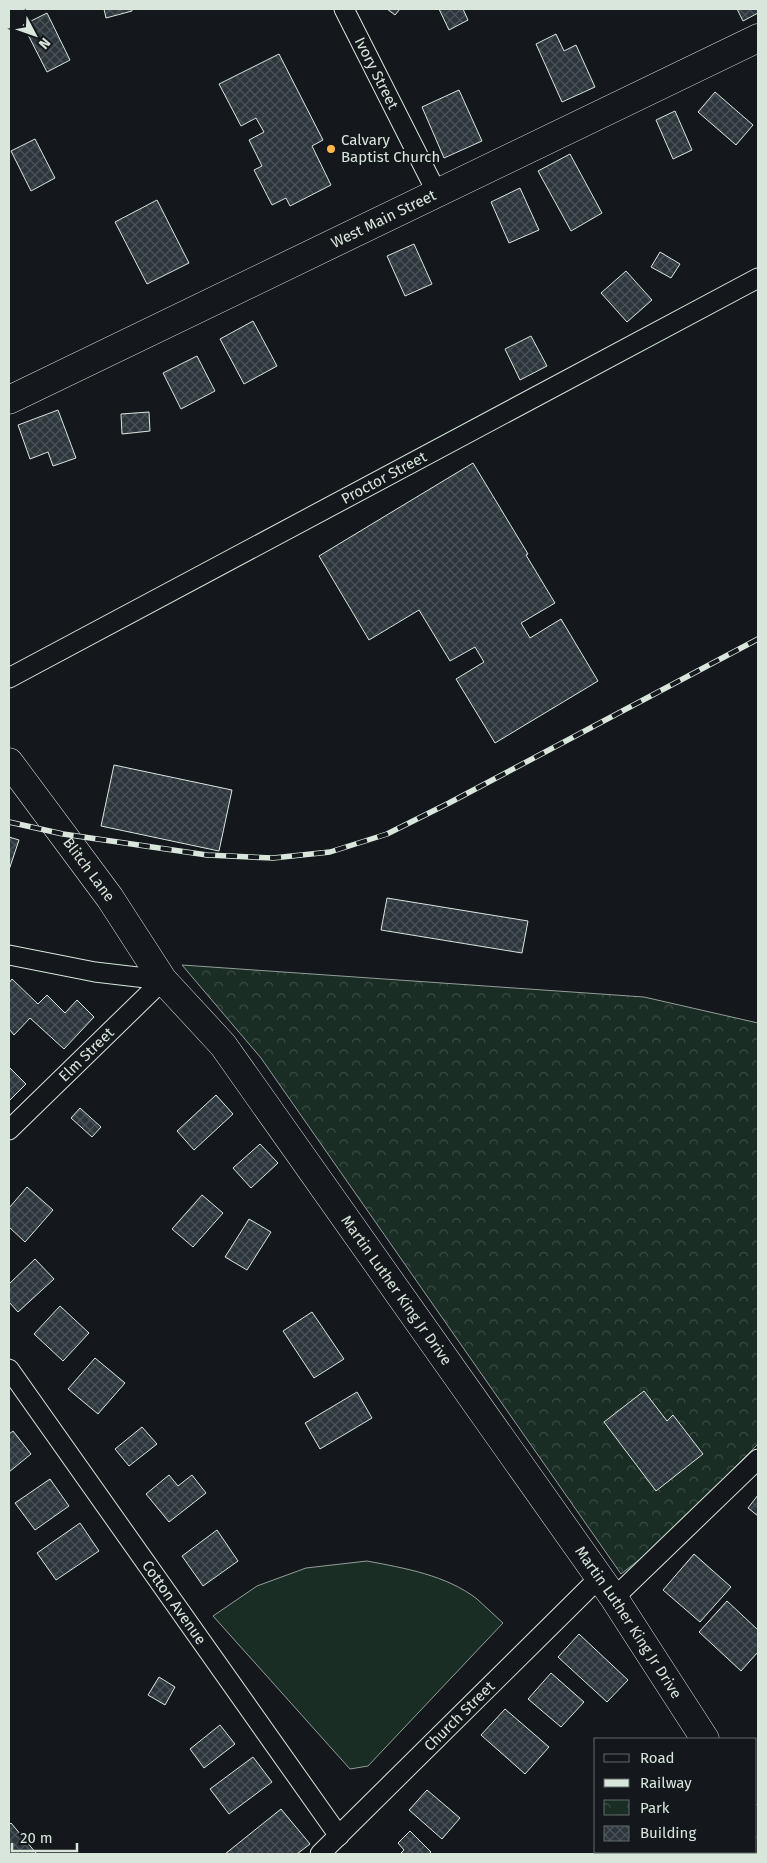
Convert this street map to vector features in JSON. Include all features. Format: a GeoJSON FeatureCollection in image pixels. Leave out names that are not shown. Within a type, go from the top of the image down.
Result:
{"type":"FeatureCollection","features":[{"type":"Feature","properties":{"kind":"street","name":"Ivory Street"},"geometry":{"type":"LineString","coordinates":[[344,9],[437,193]]}},
{"type":"Feature","properties":{"kind":"street","name":"West Main Street"},"geometry":{"type":"LineString","coordinates":[[9,400],[758,38]]}},
{"type":"Feature","properties":{"kind":"street","name":"Proctor Street"},"geometry":{"type":"LineString","coordinates":[[9,678],[758,278]]}},
{"type":"Feature","properties":{"kind":"street","name":"Blitch Lane"},"geometry":{"type":"LineString","coordinates":[[9,762],[110,898],[163,980]]}},
{"type":"Feature","properties":{"kind":"street"},"geometry":{"type":"LineString","coordinates":[[9,955],[94,972],[163,980]]}},
{"type":"Feature","properties":{"kind":"street","name":"Elm Street"},"geometry":{"type":"LineString","coordinates":[[9,1130],[163,980]]}},
{"type":"Feature","properties":{"kind":"street","name":"Martin Luther King Jr Drive"},"geometry":{"type":"LineString","coordinates":[[163,980],[223,1044],[607,1588],[704,1738]]}},
{"type":"Feature","properties":{"kind":"street","name":"Cotton Avenue"},"geometry":{"type":"LineString","coordinates":[[9,1369],[339,1836]]}},
{"type":"Feature","properties":{"kind":"street","name":"Church Street"},"geometry":{"type":"LineString","coordinates":[[320,1854],[607,1588],[758,1459]]}},
{"type":"Feature","properties":{"kind":"green space"},"geometry":{"type":"Polygon","coordinates":[[[182,965],[644,997],[758,1023],[758,1444],[675,1528],[621,1574],[261,1058],[182,965]]]}},
{"type":"Feature","properties":{"kind":"green space"},"geometry":{"type":"Polygon","coordinates":[[[367,1561],[424,1574],[452,1584],[477,1599],[503,1623],[368,1766],[350,1769],[213,1616],[257,1586],[306,1568],[367,1561]]]}},
{"type":"Feature","properties":{"kind":"building"},"geometry":{"type":"Polygon","coordinates":[[[104,9],[132,9],[132,11],[106,18],[104,9]]]}},
{"type":"Feature","properties":{"kind":"building"},"geometry":{"type":"Polygon","coordinates":[[[387,9],[400,9],[395,15],[387,9]]]}},
{"type":"Feature","properties":{"kind":"building"},"geometry":{"type":"Polygon","coordinates":[[[439,9],[463,9],[468,20],[449,30],[439,9]]]}},
{"type":"Feature","properties":{"kind":"building"},"geometry":{"type":"Polygon","coordinates":[[[737,9],[758,9],[758,13],[743,21],[737,9]]]}},
{"type":"Feature","properties":{"kind":"building"},"geometry":{"type":"Polygon","coordinates":[[[47,13],[70,60],[47,72],[23,25],[47,13]]]}},
{"type":"Feature","properties":{"kind":"building"},"geometry":{"type":"Polygon","coordinates":[[[556,34],[564,51],[576,45],[595,87],[562,102],[536,44],[556,34]]]}},
{"type":"Feature","properties":{"kind":"building"},"geometry":{"type":"Polygon","coordinates":[[[279,54],[323,140],[312,146],[331,185],[290,206],[286,198],[272,205],[254,170],[262,166],[249,140],[264,132],[256,118],[241,126],[219,84],[279,54]]]}},
{"type":"Feature","properties":{"kind":"building"},"geometry":{"type":"Polygon","coordinates":[[[459,90],[482,141],[444,158],[422,107],[459,90]]]}},
{"type":"Feature","properties":{"kind":"building"},"geometry":{"type":"Polygon","coordinates":[[[715,92],[753,125],[736,145],[698,112],[715,92]]]}},
{"type":"Feature","properties":{"kind":"building"},"geometry":{"type":"Polygon","coordinates":[[[675,111],[692,150],[673,159],[656,120],[675,111]]]}},
{"type":"Feature","properties":{"kind":"building"},"geometry":{"type":"Polygon","coordinates":[[[35,139],[55,178],[31,191],[11,151],[35,139]]]}},
{"type":"Feature","properties":{"kind":"building"},"geometry":{"type":"Polygon","coordinates":[[[570,154],[602,213],[571,231],[538,171],[570,154]]]}},
{"type":"Feature","properties":{"kind":"building"},"geometry":{"type":"Polygon","coordinates":[[[520,188],[539,230],[509,243],[491,202],[520,188]]]}},
{"type":"Feature","properties":{"kind":"building"},"geometry":{"type":"Polygon","coordinates":[[[157,200],[189,263],[147,284],[115,222],[157,200]]]}},
{"type":"Feature","properties":{"kind":"building"},"geometry":{"type":"Polygon","coordinates":[[[414,244],[432,284],[405,296],[387,256],[414,244]]]}},
{"type":"Feature","properties":{"kind":"building"},"geometry":{"type":"Polygon","coordinates":[[[660,252],[680,264],[671,278],[651,267],[660,252]]]}},
{"type":"Feature","properties":{"kind":"building"},"geometry":{"type":"Polygon","coordinates":[[[626,271],[652,300],[627,322],[601,293],[626,271]]]}},
{"type":"Feature","properties":{"kind":"building"},"geometry":{"type":"Polygon","coordinates":[[[253,321],[277,366],[244,384],[220,339],[253,321]]]}},
{"type":"Feature","properties":{"kind":"building"},"geometry":{"type":"Polygon","coordinates":[[[531,336],[547,366],[520,380],[505,349],[531,336]]]}},
{"type":"Feature","properties":{"kind":"building"},"geometry":{"type":"Polygon","coordinates":[[[197,356],[215,391],[181,409],[163,373],[197,356]]]}},
{"type":"Feature","properties":{"kind":"building"},"geometry":{"type":"Polygon","coordinates":[[[58,410],[76,458],[53,466],[48,452],[30,459],[18,425],[58,410]]]}},
{"type":"Feature","properties":{"kind":"building"},"geometry":{"type":"Polygon","coordinates":[[[149,412],[150,431],[122,434],[121,414],[149,412]]]}},
{"type":"Feature","properties":{"kind":"building"},"geometry":{"type":"Polygon","coordinates":[[[473,463],[555,603],[521,623],[530,638],[561,619],[598,681],[495,743],[456,679],[484,662],[475,647],[450,661],[419,610],[369,640],[319,556],[473,463]]]}},
{"type":"Feature","properties":{"kind":"building"},"geometry":{"type":"Polygon","coordinates":[[[114,765],[232,790],[219,851],[101,826],[114,765]]]}},
{"type":"Feature","properties":{"kind":"building"},"geometry":{"type":"Polygon","coordinates":[[[9,837],[19,840],[9,870],[9,837]]]}},
{"type":"Feature","properties":{"kind":"building"},"geometry":{"type":"Polygon","coordinates":[[[387,898],[528,921],[522,953],[381,930],[387,898]]]}},
{"type":"Feature","properties":{"kind":"building"},"geometry":{"type":"Polygon","coordinates":[[[12,979],[38,1004],[47,995],[65,1013],[77,1000],[94,1017],[64,1049],[30,1018],[14,1035],[9,1029],[9,983],[12,979]]]}},
{"type":"Feature","properties":{"kind":"building"},"geometry":{"type":"Polygon","coordinates":[[[9,1067],[26,1084],[9,1101],[9,1067]]]}},
{"type":"Feature","properties":{"kind":"building"},"geometry":{"type":"Polygon","coordinates":[[[216,1095],[233,1114],[194,1150],[177,1131],[216,1095]]]}},
{"type":"Feature","properties":{"kind":"building"},"geometry":{"type":"Polygon","coordinates":[[[80,1108],[101,1127],[92,1137],[71,1118],[80,1108]]]}},
{"type":"Feature","properties":{"kind":"building"},"geometry":{"type":"Polygon","coordinates":[[[260,1144],[278,1163],[251,1188],[233,1168],[260,1144]]]}},
{"type":"Feature","properties":{"kind":"building"},"geometry":{"type":"Polygon","coordinates":[[[27,1187],[53,1210],[25,1242],[9,1227],[9,1208],[27,1187]]]}},
{"type":"Feature","properties":{"kind":"building"},"geometry":{"type":"Polygon","coordinates":[[[202,1195],[223,1213],[193,1247],[172,1229],[202,1195]]]}},
{"type":"Feature","properties":{"kind":"building"},"geometry":{"type":"Polygon","coordinates":[[[249,1219],[271,1232],[247,1270],[225,1257],[249,1219]]]}},
{"type":"Feature","properties":{"kind":"building"},"geometry":{"type":"Polygon","coordinates":[[[35,1259],[54,1279],[18,1312],[9,1302],[9,1284],[35,1259]]]}},
{"type":"Feature","properties":{"kind":"building"},"geometry":{"type":"Polygon","coordinates":[[[60,1306],[89,1333],[63,1361],[34,1334],[60,1306]]]}},
{"type":"Feature","properties":{"kind":"building"},"geometry":{"type":"Polygon","coordinates":[[[312,1312],[344,1359],[314,1378],[283,1331],[312,1312]]]}},
{"type":"Feature","properties":{"kind":"building"},"geometry":{"type":"Polygon","coordinates":[[[95,1358],[125,1383],[98,1414],[68,1389],[95,1358]]]}},
{"type":"Feature","properties":{"kind":"building"},"geometry":{"type":"Polygon","coordinates":[[[644,1391],[667,1421],[673,1415],[703,1454],[656,1491],[604,1422],[644,1391]]]}},
{"type":"Feature","properties":{"kind":"building"},"geometry":{"type":"Polygon","coordinates":[[[357,1392],[372,1418],[320,1449],[305,1423],[357,1392]]]}},
{"type":"Feature","properties":{"kind":"building"},"geometry":{"type":"Polygon","coordinates":[[[142,1427],[157,1444],[129,1466],[115,1449],[142,1427]]]}},
{"type":"Feature","properties":{"kind":"building"},"geometry":{"type":"Polygon","coordinates":[[[13,1431],[31,1454],[9,1472],[9,1434],[13,1431]]]}},
{"type":"Feature","properties":{"kind":"building"},"geometry":{"type":"Polygon","coordinates":[[[169,1475],[178,1486],[192,1475],[206,1493],[169,1522],[146,1494],[169,1475]]]}},
{"type":"Feature","properties":{"kind":"building"},"geometry":{"type":"Polygon","coordinates":[[[50,1479],[69,1506],[35,1530],[15,1503],[50,1479]]]}},
{"type":"Feature","properties":{"kind":"building"},"geometry":{"type":"Polygon","coordinates":[[[758,1495],[758,1516],[748,1508],[758,1495]]]}},
{"type":"Feature","properties":{"kind":"building"},"geometry":{"type":"Polygon","coordinates":[[[80,1523],[99,1551],[56,1580],[37,1553],[80,1523]]]}},
{"type":"Feature","properties":{"kind":"building"},"geometry":{"type":"Polygon","coordinates":[[[217,1530],[238,1561],[203,1586],[182,1556],[217,1530]]]}},
{"type":"Feature","properties":{"kind":"building"},"geometry":{"type":"Polygon","coordinates":[[[694,1554],[731,1587],[700,1622],[663,1590],[694,1554]]]}},
{"type":"Feature","properties":{"kind":"building"},"geometry":{"type":"Polygon","coordinates":[[[727,1601],[758,1630],[758,1652],[741,1671],[699,1632],[727,1601]]]}},
{"type":"Feature","properties":{"kind":"building"},"geometry":{"type":"Polygon","coordinates":[[[579,1634],[628,1680],[607,1702],[558,1657],[579,1634]]]}},
{"type":"Feature","properties":{"kind":"building"},"geometry":{"type":"Polygon","coordinates":[[[551,1673],[584,1702],[561,1727],[528,1699],[551,1673]]]}},
{"type":"Feature","properties":{"kind":"building"},"geometry":{"type":"Polygon","coordinates":[[[159,1677],[175,1687],[165,1705],[148,1695],[159,1677]]]}},
{"type":"Feature","properties":{"kind":"building"},"geometry":{"type":"Polygon","coordinates":[[[505,1709],[549,1747],[525,1774],[481,1735],[505,1709]]]}},
{"type":"Feature","properties":{"kind":"building"},"geometry":{"type":"Polygon","coordinates":[[[220,1725],[235,1744],[204,1768],[190,1749],[220,1725]]]}},
{"type":"Feature","properties":{"kind":"building"},"geometry":{"type":"Polygon","coordinates":[[[253,1757],[272,1782],[229,1814],[210,1789],[253,1757]]]}},
{"type":"Feature","properties":{"kind":"building"},"geometry":{"type":"Polygon","coordinates":[[[427,1790],[460,1818],[442,1839],[409,1810],[427,1790]]]}},
{"type":"Feature","properties":{"kind":"building"},"geometry":{"type":"Polygon","coordinates":[[[281,1809],[310,1844],[297,1854],[225,1854],[281,1809]]]}},
{"type":"Feature","properties":{"kind":"building"},"geometry":{"type":"Polygon","coordinates":[[[11,1823],[36,1853],[9,1854],[9,1825],[11,1823]]]}},
{"type":"Feature","properties":{"kind":"building"},"geometry":{"type":"Polygon","coordinates":[[[410,1831],[431,1852],[429,1854],[400,1854],[404,1850],[398,1843],[410,1831]]]}},
{"type":"Feature","properties":{"kind":"railway"},"geometry":{"type":"LineString","coordinates":[[9,822],[63,834],[207,855],[273,858],[330,852],[387,834],[758,639]]}},
{"type":"Feature","properties":{"kind":"place","name":"Calvary Baptist Church"},"geometry":{"type":"Point","coordinates":[331,149]}}]}
